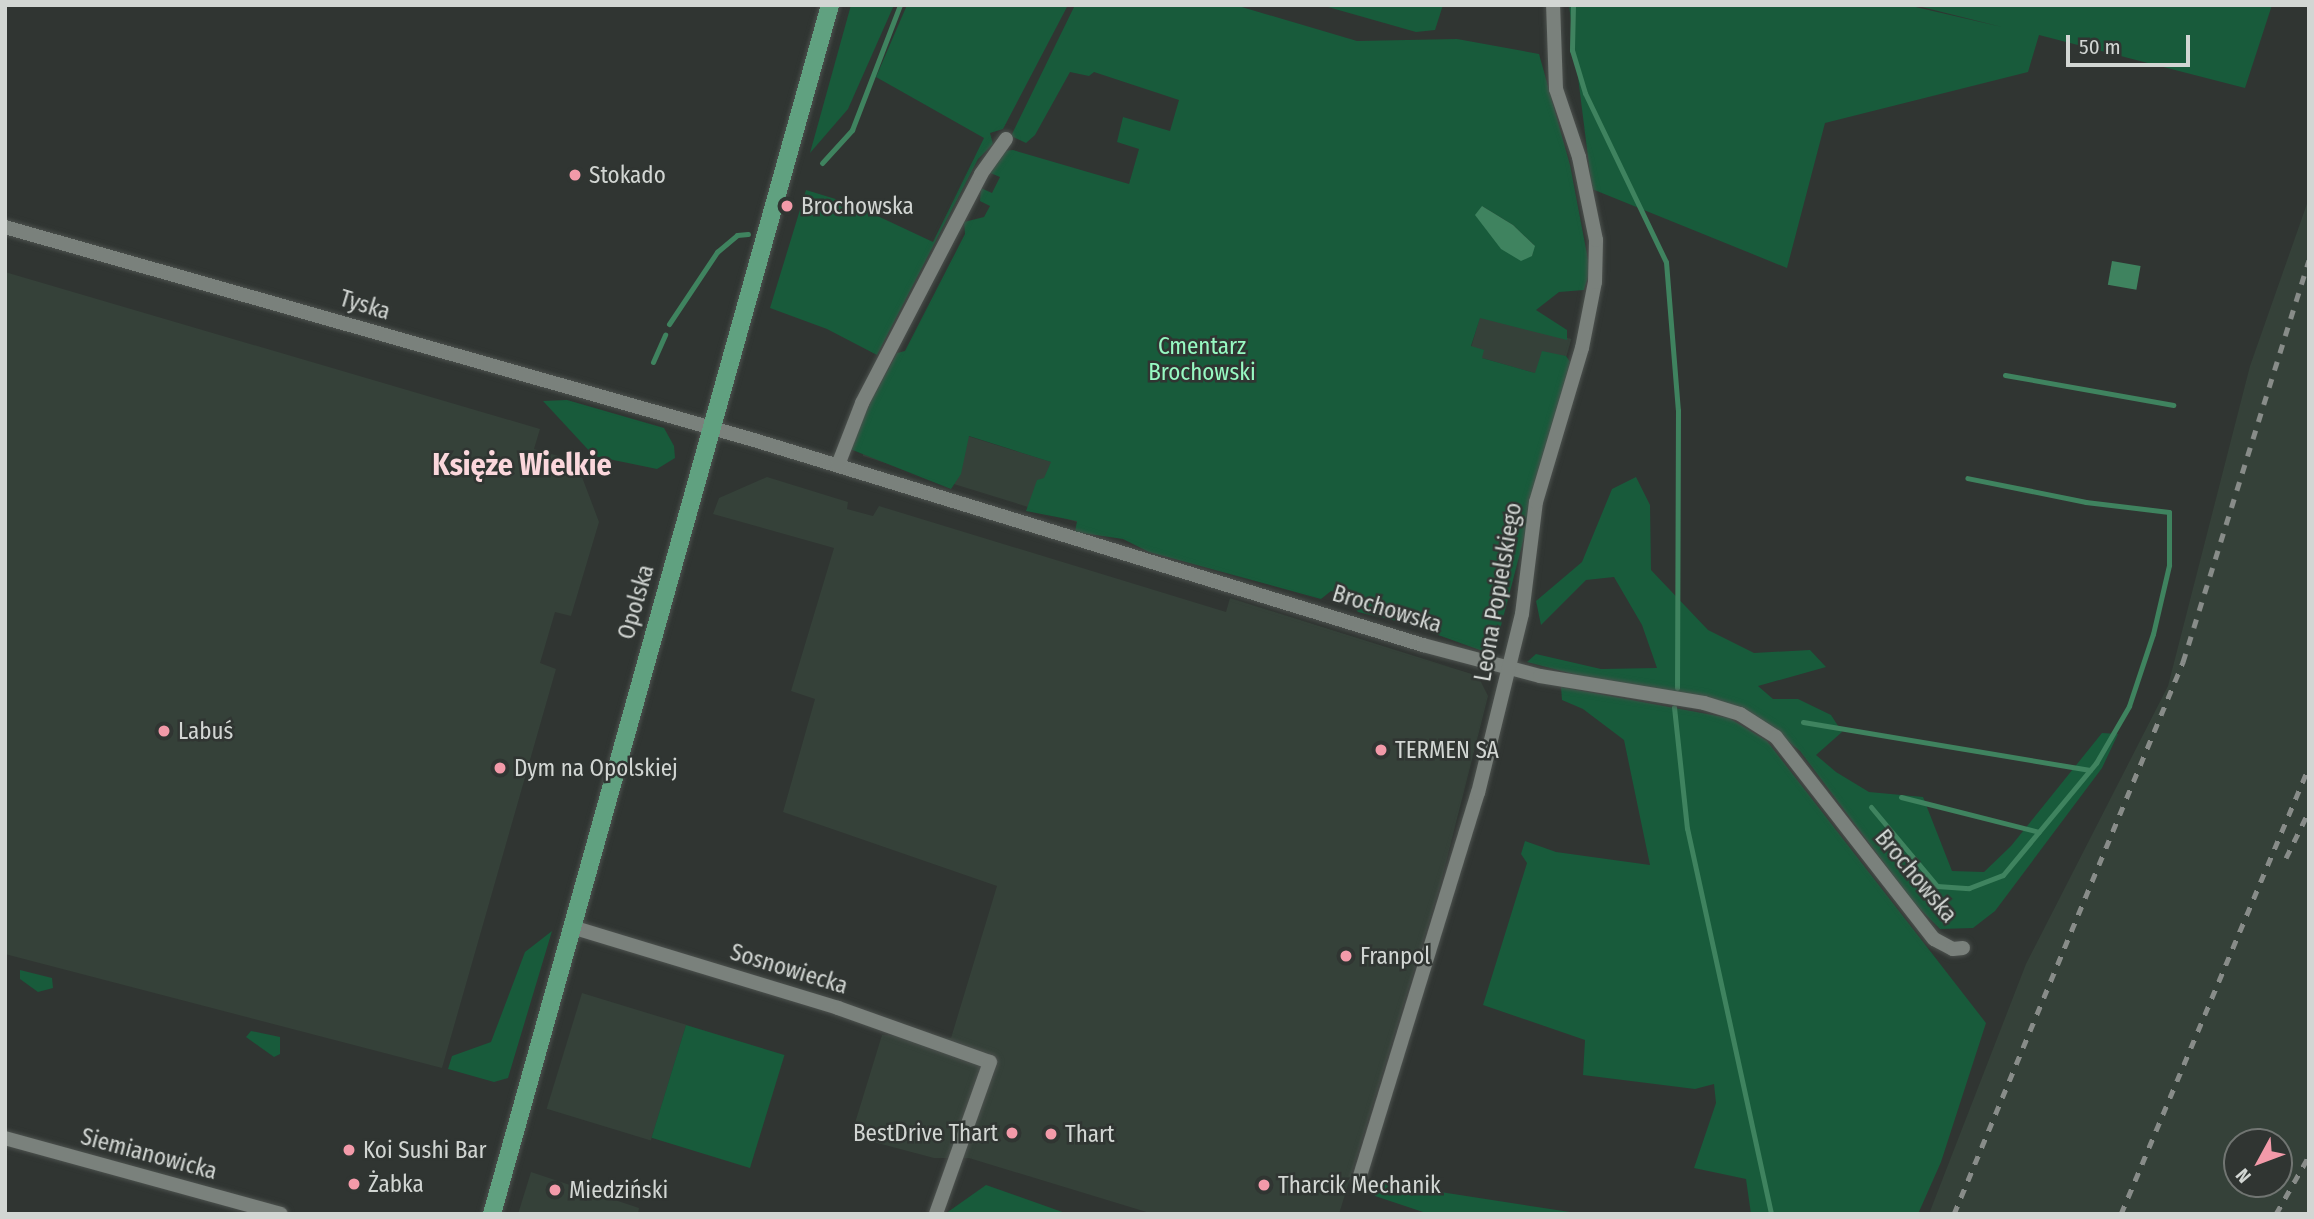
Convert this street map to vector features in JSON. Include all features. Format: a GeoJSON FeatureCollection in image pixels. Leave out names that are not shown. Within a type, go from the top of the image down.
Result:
{"type":"FeatureCollection","features":[{"type":"Feature","properties":{"kind":"main road","name":"Opolska"},"geometry":{"type":"LineString","coordinates":[[492,1214],[830,5]]}},
{"type":"Feature","properties":{"kind":"street","name":"Leona Popielskiego"},"geometry":{"type":"LineString","coordinates":[[1359,1179],[1463,846],[1522,614],[1536,502],[1582,348],[1597,255],[1579,157],[1556,89],[1553,5]]}},
{"type":"Feature","properties":{"kind":"street"},"geometry":{"type":"LineString","coordinates":[[838,465],[875,378],[981,174],[1006,139]]}},
{"type":"Feature","properties":{"kind":"street","name":"Tyska"},"geometry":{"type":"LineString","coordinates":[[5,227],[711,428]]}},
{"type":"Feature","properties":{"kind":"street","name":"Brochowska"},"geometry":{"type":"LineString","coordinates":[[711,428],[1509,669],[1704,703],[1740,714],[1776,737],[1934,939],[1952,948],[1963,948]]}},
{"type":"Feature","properties":{"kind":"street","name":"Sosnowiecka"},"geometry":{"type":"LineString","coordinates":[[572,927],[838,1008],[990,1062],[936,1214]]}},
{"type":"Feature","properties":{"kind":"street","name":"Siemianowicka"},"geometry":{"type":"LineString","coordinates":[[5,1138],[281,1214]]}},
{"type":"Feature","properties":{"kind":"shaded area"},"geometry":{"type":"Polygon","coordinates":[[[2309,198],[2309,1214],[1929,1214],[2026,964],[2168,686],[2250,366],[2309,198]]]}},
{"type":"Feature","properties":{"kind":"shaded area"},"geometry":{"type":"Polygon","coordinates":[[[1482,206],[1513,225],[1535,246],[1532,256],[1521,261],[1501,249],[1475,215],[1482,206]]]}},
{"type":"Feature","properties":{"kind":"shaded area"},"geometry":{"type":"Polygon","coordinates":[[[2112,261],[2141,266],[2136,290],[2108,285],[2112,261]]]}},
{"type":"Feature","properties":{"kind":"shaded area"},"geometry":{"type":"Polygon","coordinates":[[[5,272],[540,429],[534,449],[576,461],[599,522],[571,616],[555,612],[540,663],[556,669],[442,1068],[5,954],[5,272]]]}},
{"type":"Feature","properties":{"kind":"shaded area"},"geometry":{"type":"Polygon","coordinates":[[[1481,313],[1571,339],[1560,380],[1469,354],[1481,313]]]}},
{"type":"Feature","properties":{"kind":"shaded area"},"geometry":{"type":"Polygon","coordinates":[[[881,409],[1257,526],[1242,573],[863,456],[862,446],[881,409]]]}},
{"type":"Feature","properties":{"kind":"shaded area"},"geometry":{"type":"Polygon","coordinates":[[[767,477],[848,502],[847,509],[873,516],[879,506],[1226,612],[1230,598],[1478,676],[1488,696],[1440,886],[1339,1214],[1153,1214],[969,1158],[934,1158],[851,1136],[882,1035],[951,1038],[997,886],[783,812],[815,699],[791,691],[834,548],[713,514],[719,498],[767,477]]]}},
{"type":"Feature","properties":{"kind":"shaded area"},"geometry":{"type":"Polygon","coordinates":[[[582,993],[686,1025],[651,1141],[547,1109],[582,993]]]}},
{"type":"Feature","properties":{"kind":"shaded area","name":"Miedziński"},"geometry":{"type":"Polygon","coordinates":[[[531,1172],[639,1208],[638,1214],[518,1214],[531,1172]]]}},
{"type":"Feature","properties":{"kind":"green space"},"geometry":{"type":"Polygon","coordinates":[[[851,5],[894,5],[848,109],[810,153],[851,5]]]}},
{"type":"Feature","properties":{"kind":"green space"},"geometry":{"type":"Polygon","coordinates":[[[907,5],[1068,5],[1003,129],[990,133],[993,144],[978,159],[877,355],[827,329],[770,308],[806,190],[852,204],[933,242],[984,138],[876,77],[907,5]]]}},
{"type":"Feature","properties":{"kind":"green space","name":"Cmentarz Brochowski"},"geometry":{"type":"Polygon","coordinates":[[[1075,5],[1235,5],[1357,41],[1457,39],[1539,54],[1570,165],[1590,270],[1584,290],[1559,292],[1536,310],[1567,330],[1567,340],[1480,318],[1471,346],[1484,350],[1482,358],[1535,373],[1542,351],[1566,356],[1570,362],[1497,641],[1488,653],[1405,623],[1358,612],[1347,596],[1331,591],[1321,599],[1149,552],[1123,539],[1075,532],[1077,521],[1026,511],[1037,480],[1044,478],[1051,462],[969,436],[961,474],[951,489],[850,449],[871,401],[897,353],[905,351],[965,234],[964,222],[984,217],[990,206],[980,201],[981,188],[992,193],[1000,177],[988,172],[1002,151],[1013,150],[1129,184],[1139,149],[1117,142],[1123,117],[1170,131],[1179,100],[1094,72],[1089,76],[1070,72],[1035,135],[1026,143],[1011,136],[1075,5]],[[1482,206],[1532,256],[1534,245],[1513,225],[1482,206]]]}},
{"type":"Feature","properties":{"kind":"green space"},"geometry":{"type":"Polygon","coordinates":[[[1321,5],[1443,5],[1435,30],[1416,32],[1321,5]]]}},
{"type":"Feature","properties":{"kind":"green space"},"geometry":{"type":"Polygon","coordinates":[[[1569,5],[1907,5],[2002,27],[1914,5],[2272,5],[2245,88],[2039,35],[2028,72],[1825,123],[1787,268],[1592,189],[1569,5]]]}},
{"type":"Feature","properties":{"kind":"green space"},"geometry":{"type":"Polygon","coordinates":[[[567,400],[664,428],[674,446],[675,458],[657,469],[594,456],[543,401],[567,400]]]}},
{"type":"Feature","properties":{"kind":"green space"},"geometry":{"type":"Polygon","coordinates":[[[1636,477],[1650,505],[1651,570],[1708,630],[1754,653],[1810,650],[1826,667],[1758,686],[1773,699],[1798,699],[1831,715],[1842,732],[1816,755],[1836,772],[1869,792],[1923,797],[1952,871],[1984,872],[2011,846],[2102,733],[2118,734],[2102,768],[1995,911],[1973,928],[1940,929],[1914,903],[1800,751],[1767,724],[1527,662],[1536,654],[1601,669],[1657,668],[1642,625],[1614,577],[1586,580],[1541,625],[1536,601],[1582,562],[1612,489],[1636,477]]]}},
{"type":"Feature","properties":{"kind":"green space"},"geometry":{"type":"Polygon","coordinates":[[[1561,687],[1729,718],[1767,741],[1986,1023],[1941,1162],[1918,1214],[1751,1214],[1746,1179],[1694,1168],[1716,1103],[1714,1084],[1695,1089],[1583,1075],[1585,1040],[1483,1005],[1527,863],[1521,854],[1525,841],[1556,852],[1650,865],[1624,740],[1583,709],[1562,700],[1561,687]]]}},
{"type":"Feature","properties":{"kind":"green space"},"geometry":{"type":"Polygon","coordinates":[[[552,931],[508,1078],[494,1082],[448,1069],[452,1056],[491,1042],[525,952],[552,931]]]}},
{"type":"Feature","properties":{"kind":"green space"},"geometry":{"type":"Polygon","coordinates":[[[20,970],[52,978],[53,988],[38,992],[20,979],[20,970]]]}},
{"type":"Feature","properties":{"kind":"green space"},"geometry":{"type":"Polygon","coordinates":[[[686,1025],[784,1055],[750,1168],[652,1138],[686,1025]]]}},
{"type":"Feature","properties":{"kind":"green space"},"geometry":{"type":"Polygon","coordinates":[[[251,1031],[280,1037],[280,1054],[274,1057],[246,1037],[251,1031]]]}},
{"type":"Feature","properties":{"kind":"green space"},"geometry":{"type":"Polygon","coordinates":[[[1376,1182],[1583,1214],[1429,1214],[1375,1196],[1376,1182]]]}},
{"type":"Feature","properties":{"kind":"green space"},"geometry":{"type":"Polygon","coordinates":[[[986,1185],[1068,1214],[945,1214],[986,1185]]]}},
{"type":"Feature","properties":{"kind":"waterway"},"geometry":{"type":"LineString","coordinates":[[822,163],[852,130],[900,5]]}},
{"type":"Feature","properties":{"kind":"waterway"},"geometry":{"type":"LineString","coordinates":[[1573,5],[1572,50],[1585,93],[1666,262],[1678,410],[1677,688]]}},
{"type":"Feature","properties":{"kind":"waterway"},"geometry":{"type":"LineString","coordinates":[[669,324],[717,252],[737,235],[748,234]]}},
{"type":"Feature","properties":{"kind":"waterway"},"geometry":{"type":"LineString","coordinates":[[653,362],[665,335]]}},
{"type":"Feature","properties":{"kind":"waterway"},"geometry":{"type":"LineString","coordinates":[[2005,375],[2173,405]]}},
{"type":"Feature","properties":{"kind":"waterway"},"geometry":{"type":"LineString","coordinates":[[1871,807],[1937,886],[1969,888],[2003,875],[2096,763],[2129,706],[2153,634],[2169,565],[2169,512],[2086,502],[1967,478]]}},
{"type":"Feature","properties":{"kind":"waterway"},"geometry":{"type":"LineString","coordinates":[[1674,707],[1687,828],[1771,1214]]}},
{"type":"Feature","properties":{"kind":"waterway"},"geometry":{"type":"LineString","coordinates":[[1803,722],[2090,770]]}},
{"type":"Feature","properties":{"kind":"waterway"},"geometry":{"type":"LineString","coordinates":[[1901,797],[2039,832]]}},
{"type":"Feature","properties":{"kind":"railway"},"geometry":{"type":"LineString","coordinates":[[1954,1214],[2183,662],[2309,260]]}},
{"type":"Feature","properties":{"kind":"railway"},"geometry":{"type":"LineString","coordinates":[[2121,1214],[2309,767]]}},
{"type":"Feature","properties":{"kind":"railway"},"geometry":{"type":"LineString","coordinates":[[2286,858],[2309,811]]}},
{"type":"Feature","properties":{"kind":"railway"},"geometry":{"type":"LineString","coordinates":[[2276,1214],[2309,1156]]}},
{"type":"Feature","properties":{"kind":"place","name":"Stokado"},"geometry":{"type":"Point","coordinates":[575,175]}},
{"type":"Feature","properties":{"kind":"place","name":"Brochowska"},"geometry":{"type":"Point","coordinates":[787,206]}},
{"type":"Feature","properties":{"kind":"place","name":"Labuś"},"geometry":{"type":"Point","coordinates":[164,731]}},
{"type":"Feature","properties":{"kind":"place","name":"TERMEN SA"},"geometry":{"type":"Point","coordinates":[1381,750]}},
{"type":"Feature","properties":{"kind":"place","name":"Dym na Opolskiej"},"geometry":{"type":"Point","coordinates":[500,768]}},
{"type":"Feature","properties":{"kind":"place","name":"Franpol"},"geometry":{"type":"Point","coordinates":[1346,956]}},
{"type":"Feature","properties":{"kind":"place","name":"BestDrive Thart"},"geometry":{"type":"Point","coordinates":[1012,1133]}},
{"type":"Feature","properties":{"kind":"place","name":"Thart"},"geometry":{"type":"Point","coordinates":[1051,1134]}},
{"type":"Feature","properties":{"kind":"place","name":"Koi Sushi Bar"},"geometry":{"type":"Point","coordinates":[349,1150]}},
{"type":"Feature","properties":{"kind":"place","name":"Żabka"},"geometry":{"type":"Point","coordinates":[354,1184]}},
{"type":"Feature","properties":{"kind":"place","name":"Tharcik Mechanik"},"geometry":{"type":"Point","coordinates":[1264,1185]}},
{"type":"Feature","properties":{"kind":"place","name":"Miedziński"},"geometry":{"type":"Point","coordinates":[555,1190]}},
{"type":"Feature","properties":{"kind":"district","name":"Księże Wielkie"},"geometry":{"type":"Point","coordinates":[522,465]}}]}
